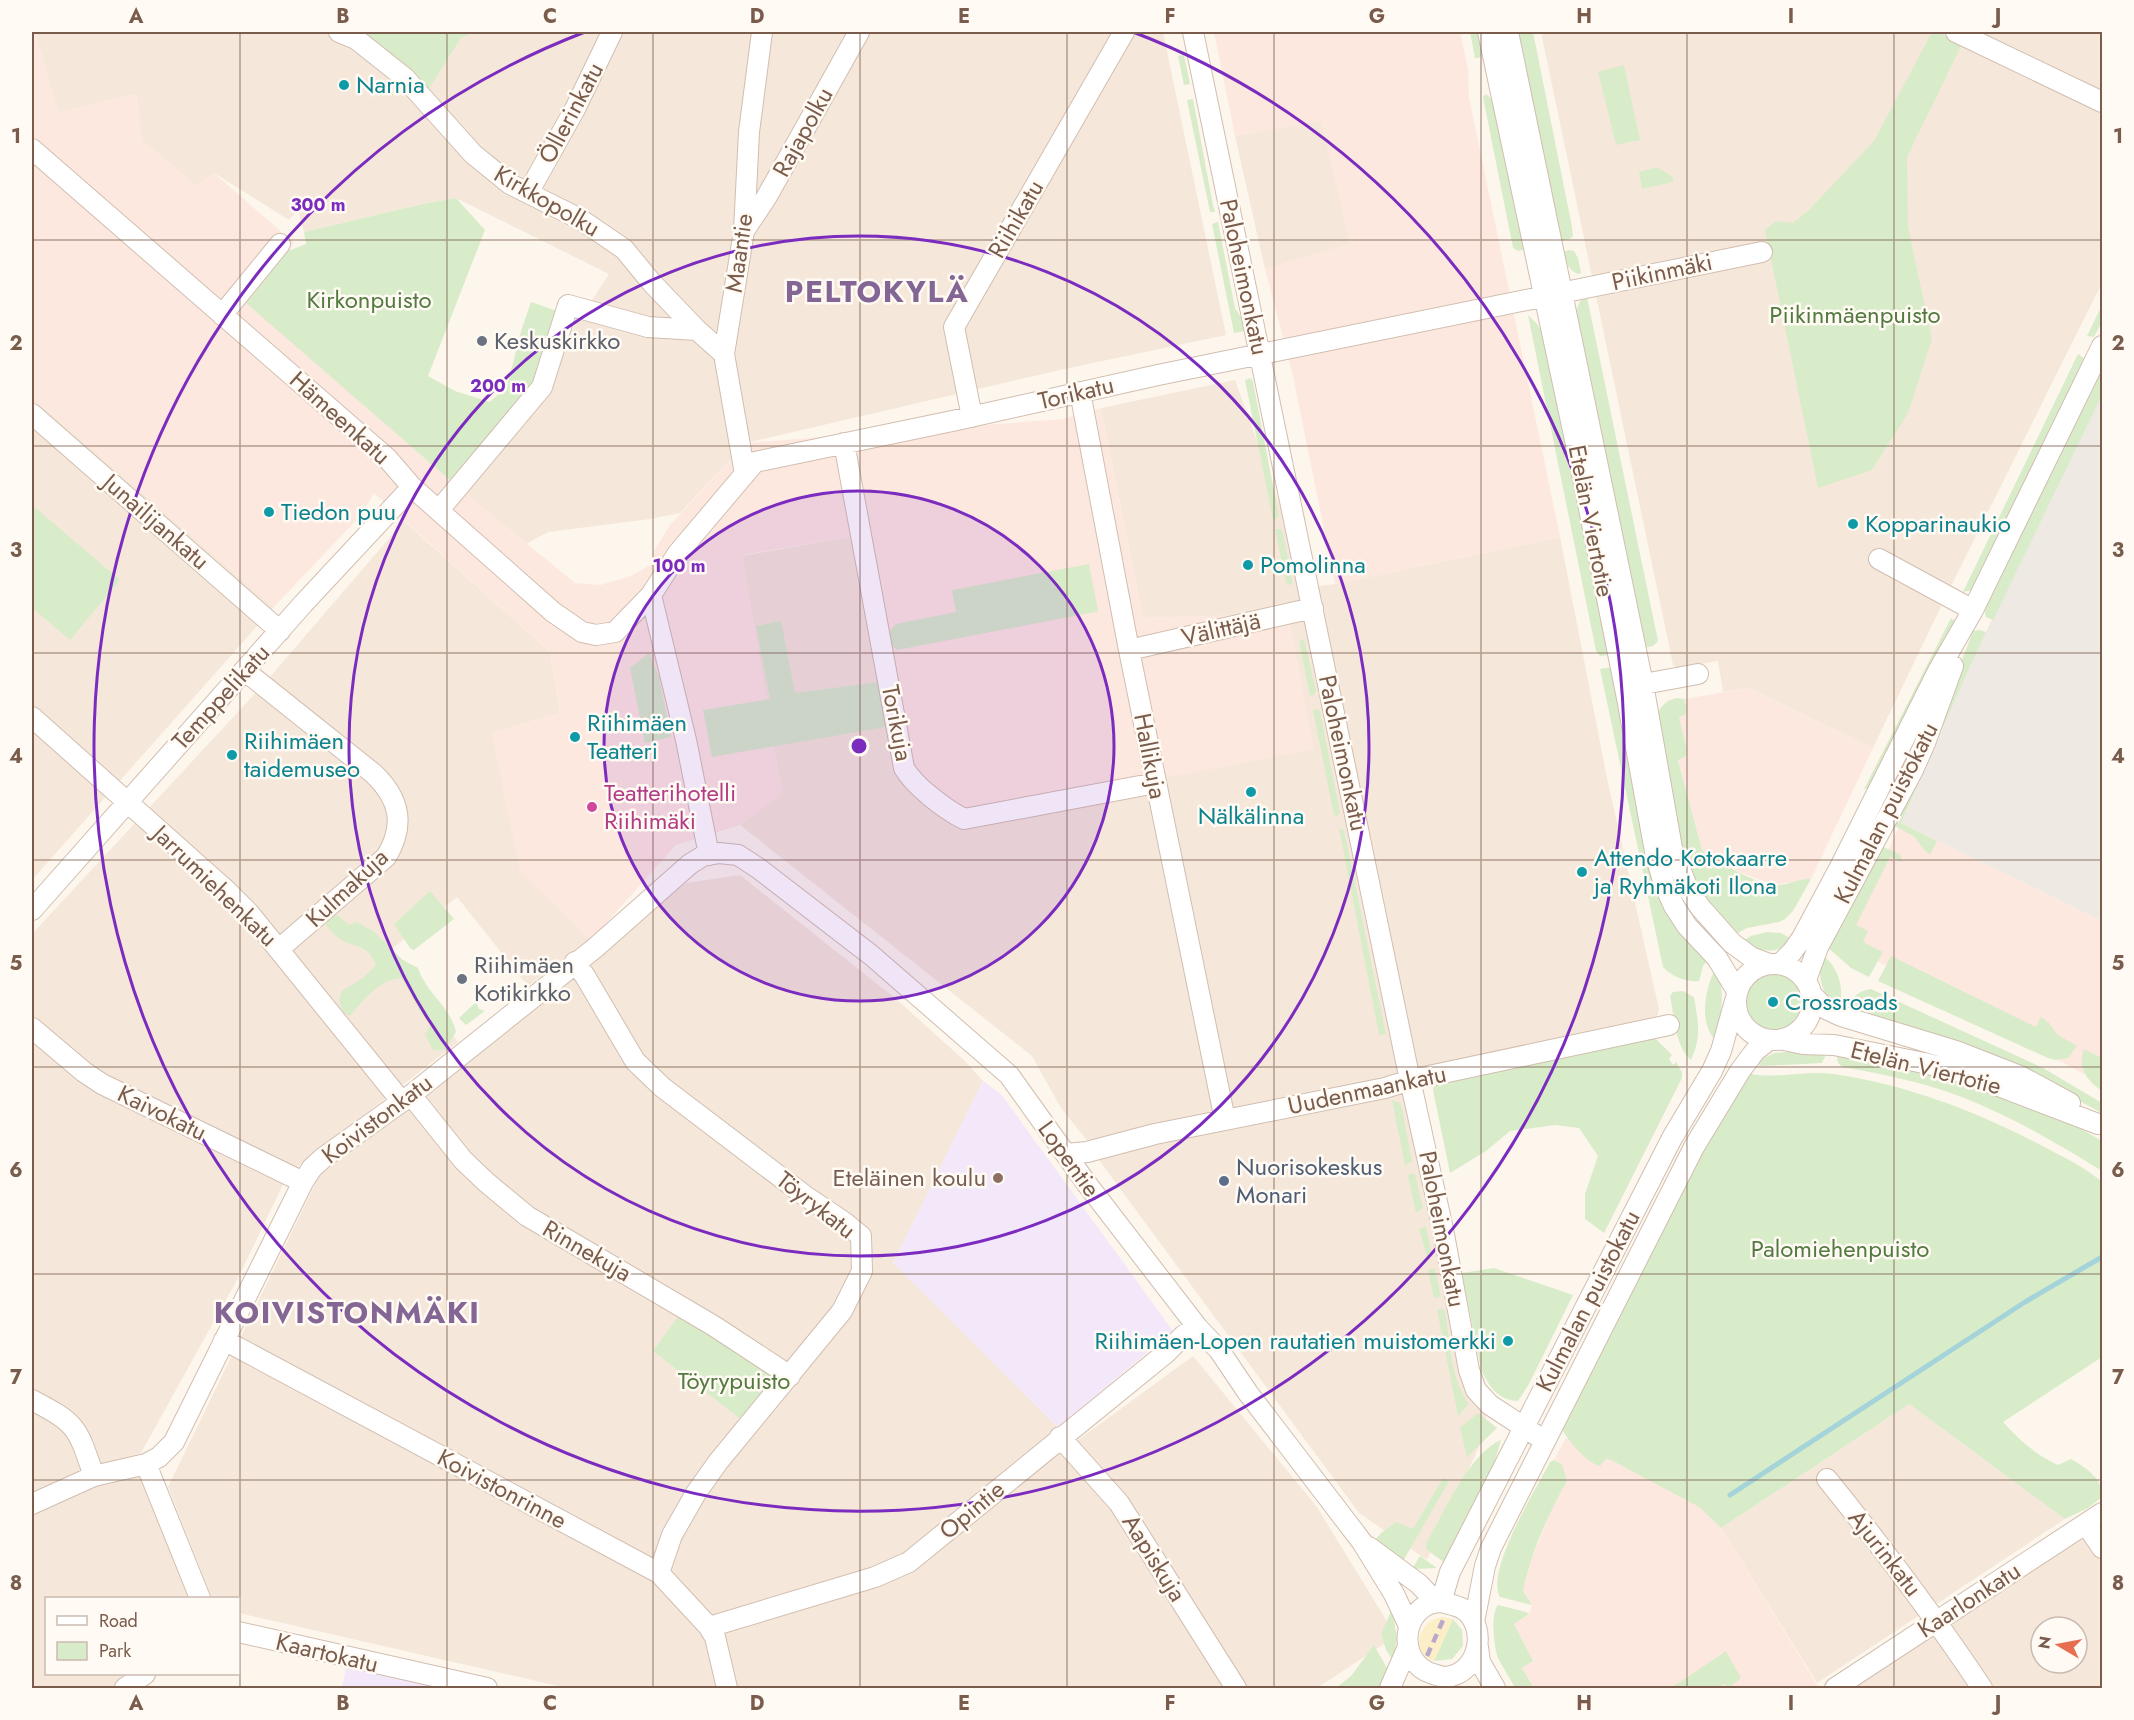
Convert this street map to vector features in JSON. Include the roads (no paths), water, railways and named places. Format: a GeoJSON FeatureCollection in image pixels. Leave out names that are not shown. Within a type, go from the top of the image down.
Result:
{"type":"FeatureCollection","features":[{"type":"Feature","properties":{"kind":"street","name":"Kirkkopolku"},"geometry":{"type":"LineString","coordinates":[[339,32],[356,39],[405,78],[486,166],[510,184],[580,219],[624,249],[652,283],[697,330],[724,354]]}},
{"type":"Feature","properties":{"kind":"street","name":"Öllerinkatu"},"geometry":{"type":"LineString","coordinates":[[528,193],[575,109],[612,32]]}},
{"type":"Feature","properties":{"kind":"street","name":"Maantie"},"geometry":{"type":"LineString","coordinates":[[745,474],[724,354],[744,231],[749,132],[762,32]]}},
{"type":"Feature","properties":{"kind":"street","name":"Rajapolku"},"geometry":{"type":"LineString","coordinates":[[744,231],[766,198],[859,32]]}},
{"type":"Feature","properties":{"kind":"street","name":"Riihikatu"},"geometry":{"type":"LineString","coordinates":[[972,417],[954,327],[1124,32]]}},
{"type":"Feature","properties":{"kind":"street","name":"Paloheimonkatu"},"geometry":{"type":"LineString","coordinates":[[1193,32],[1410,1080],[1443,1229],[1469,1370],[1476,1390],[1490,1405],[1545,1441]]}},
{"type":"Feature","properties":{"kind":"street","name":"Etelän Viertotie"},"geometry":{"type":"LineString","coordinates":[[1488,32],[1553,294]]}},
{"type":"Feature","properties":{"kind":"street","name":"Etelän Viertotie"},"geometry":{"type":"LineString","coordinates":[[1508,32],[1553,294],[1634,686],[1672,848],[1688,889],[1700,907],[1732,943],[1750,957],[1774,964]]}},
{"type":"Feature","properties":{"kind":"street"},"geometry":{"type":"LineString","coordinates":[[1956,32],[2103,102]]}},
{"type":"Feature","properties":{"kind":"street","name":"Hämeenkatu"},"geometry":{"type":"LineString","coordinates":[[32,149],[387,458],[412,487],[553,612],[582,632],[596,635],[615,632],[651,595]]}},
{"type":"Feature","properties":{"kind":"street"},"geometry":{"type":"LineString","coordinates":[[222,315],[279,244]]}},
{"type":"Feature","properties":{"kind":"street","name":"Piikinmäki"},"geometry":{"type":"LineString","coordinates":[[1553,294],[1762,252]]}},
{"type":"Feature","properties":{"kind":"street","name":"Torikatu"},"geometry":{"type":"LineString","coordinates":[[651,595],[678,553],[755,462],[1553,294]]}},
{"type":"Feature","properties":{"kind":"street"},"geometry":{"type":"LineString","coordinates":[[438,510],[542,387],[568,305],[648,327],[697,330]]}},
{"type":"Feature","properties":{"kind":"street","name":"Kulmalan puistokatu"},"geometry":{"type":"LineString","coordinates":[[1774,964],[1792,952],[1802,938],[1862,825],[1938,671],[1973,610],[2103,346]]}},
{"type":"Feature","properties":{"kind":"street","name":"Hallikuja"},"geometry":{"type":"LineString","coordinates":[[1080,392],[1129,650],[1225,1120]]}},
{"type":"Feature","properties":{"kind":"street","name":"Junailijankatu"},"geometry":{"type":"LineString","coordinates":[[32,414],[280,631]]}},
{"type":"Feature","properties":{"kind":"street","name":"Torikuja"},"geometry":{"type":"LineString","coordinates":[[844,443],[904,768],[909,777],[953,813],[964,819],[1156,783]]}},
{"type":"Feature","properties":{"kind":"street","name":"Temppelikatu"},"geometry":{"type":"LineString","coordinates":[[32,910],[280,631],[412,487]]}},
{"type":"Feature","properties":{"kind":"street"},"geometry":{"type":"LineString","coordinates":[[1879,559],[1973,610]]}},
{"type":"Feature","properties":{"kind":"street"},"geometry":{"type":"LineString","coordinates":[[651,595],[687,740],[709,855]]}},
{"type":"Feature","properties":{"kind":"street","name":"Välittäjä"},"geometry":{"type":"LineString","coordinates":[[1129,650],[1313,608]]}},
{"type":"Feature","properties":{"kind":"street","name":"Kulmalan puistokatu"},"geometry":{"type":"LineString","coordinates":[[1809,988],[1818,947],[1913,770],[1925,743],[1973,610]]}},
{"type":"Feature","properties":{"kind":"street","name":"Kulmakuja"},"geometry":{"type":"LineString","coordinates":[[245,671],[374,774],[388,789],[398,811],[399,825],[393,846],[386,857],[279,949]]}},
{"type":"Feature","properties":{"kind":"street"},"geometry":{"type":"LineString","coordinates":[[1634,686],[1698,674]]}},
{"type":"Feature","properties":{"kind":"street","name":"Etelän Viertotie"},"geometry":{"type":"LineString","coordinates":[[1634,686],[1656,857],[1664,884],[1687,926],[1717,958],[1736,996]]}},
{"type":"Feature","properties":{"kind":"street","name":"Jarrumiehenkatu"},"geometry":{"type":"LineString","coordinates":[[32,717],[227,891],[406,1099]]}},
{"type":"Feature","properties":{"kind":"street","name":"Lopentie"},"geometry":{"type":"LineString","coordinates":[[709,855],[719,853],[738,855],[758,868],[871,955],[1009,1075],[1066,1154],[1198,1328],[1219,1350],[1248,1393],[1362,1542],[1394,1594],[1409,1626]]}},
{"type":"Feature","properties":{"kind":"street","name":"Koivistonkatu"},"geometry":{"type":"LineString","coordinates":[[146,1464],[159,1457],[174,1442],[312,1168],[322,1158],[406,1099],[609,935],[690,864],[709,855]]}},
{"type":"Feature","properties":{"kind":"street","name":"Töyrykatu"},"geometry":{"type":"LineString","coordinates":[[575,962],[585,975],[635,1061],[662,1087],[861,1236],[862,1271],[842,1311],[732,1445],[696,1493],[672,1535],[659,1573]]}},
{"type":"Feature","properties":{"kind":"street"},"geometry":{"type":"LineString","coordinates":[[1774,964],[1792,969],[1809,988],[1813,1006],[1804,1026],[1797,1034],[1776,1040],[1752,1033],[1736,1011],[1736,996],[1742,981],[1749,973],[1774,964]]}},
{"type":"Feature","properties":{"kind":"street","name":"Etelän Viertotie"},"geometry":{"type":"LineString","coordinates":[[1809,988],[1826,1009],[1956,1051],[2020,1076],[2066,1100],[2100,1125]]}},
{"type":"Feature","properties":{"kind":"street","name":"Kulmalan puistokatu"},"geometry":{"type":"LineString","coordinates":[[1438,1602],[1450,1572],[1672,1138],[1712,1071],[1721,1051],[1736,996]]}},
{"type":"Feature","properties":{"kind":"street","name":"Uudenmaankatu"},"geometry":{"type":"LineString","coordinates":[[1066,1154],[1087,1152],[1155,1134],[1385,1088],[1410,1080],[1669,1025]]}},
{"type":"Feature","properties":{"kind":"street","name":"Kaivokatu"},"geometry":{"type":"LineString","coordinates":[[32,1028],[84,1072],[102,1084],[303,1182]]}},
{"type":"Feature","properties":{"kind":"street","name":"Etelän Viertotie"},"geometry":{"type":"LineString","coordinates":[[1776,1040],[1834,1045],[1924,1062],[1965,1073],[2100,1125]]}},
{"type":"Feature","properties":{"kind":"street","name":"Kulmalan puistokatu"},"geometry":{"type":"LineString","coordinates":[[1474,1622],[1485,1566],[1491,1548],[1694,1147],[1740,1071],[1755,1052],[1776,1040]]}},
{"type":"Feature","properties":{"kind":"street","name":"Rinnekuja"},"geometry":{"type":"LineString","coordinates":[[406,1099],[463,1160],[527,1216],[714,1326],[790,1376]]}},
{"type":"Feature","properties":{"kind":"street","name":"Opintie"},"geometry":{"type":"LineString","coordinates":[[710,1627],[875,1577],[909,1562],[1166,1353],[1184,1335],[1198,1328]]}},
{"type":"Feature","properties":{"kind":"street","name":"Koivistonrinne"},"geometry":{"type":"LineString","coordinates":[[224,1340],[659,1573],[710,1627],[715,1637],[727,1689]]}},
{"type":"Feature","properties":{"kind":"street"},"geometry":{"type":"LineString","coordinates":[[32,1401],[60,1415],[76,1429],[94,1476]]}},
{"type":"Feature","properties":{"kind":"street","name":"Aapiskuja"},"geometry":{"type":"LineString","coordinates":[[1060,1437],[1119,1503],[1236,1689]]}},
{"type":"Feature","properties":{"kind":"street"},"geometry":{"type":"LineString","coordinates":[[32,1504],[94,1476],[146,1464],[199,1597]]}},
{"type":"Feature","properties":{"kind":"street","name":"Ajurinkatu"},"geometry":{"type":"LineString","coordinates":[[1827,1479],[1893,1560],[1937,1620],[1982,1689]]}},
{"type":"Feature","properties":{"kind":"street","name":"Kaarlonkatu"},"geometry":{"type":"LineString","coordinates":[[1835,1689],[2103,1513]]}},
{"type":"Feature","properties":{"kind":"street"},"geometry":{"type":"LineString","coordinates":[[2086,1524],[2103,1548]]}},
{"type":"Feature","properties":{"kind":"street","name":"Lopentie"},"geometry":{"type":"LineString","coordinates":[[1362,1542],[1419,1584],[1438,1602]]}},
{"type":"Feature","properties":{"kind":"street"},"geometry":{"type":"LineString","coordinates":[[1390,1689],[1407,1649],[1409,1626],[1418,1612],[1438,1602],[1463,1610],[1474,1622],[1478,1634],[1480,1662],[1495,1689]]}},
{"type":"Feature","properties":{"kind":"street","name":"Kaartokatu"},"geometry":{"type":"LineString","coordinates":[[240,1632],[487,1689]]}},
{"type":"Feature","properties":{"kind":"street"},"geometry":{"type":"LineString","coordinates":[[1440,1681],[1468,1665],[1478,1647]]}},
{"type":"Feature","properties":{"kind":"street"},"geometry":{"type":"LineString","coordinates":[[1407,1649],[1420,1668],[1440,1681],[1464,1689]]}},
{"type":"Feature","properties":{"kind":"street"},"geometry":{"type":"LineString","coordinates":[[125,1689],[144,1675]]}},
{"type":"Feature","properties":{"kind":"waterway"},"geometry":{"type":"LineString","coordinates":[[1730,1495],[2025,1302],[2102,1257]]}},
{"type":"Feature","properties":{"kind":"railway"},"geometry":{"type":"LineString","coordinates":[[1427,1656],[1444,1618]]}},
{"type":"Feature","properties":{"kind":"place","name":"Narnia"},"geometry":{"type":"Point","coordinates":[344,85]}},
{"type":"Feature","properties":{"kind":"place","name":"Keskuskirkko"},"geometry":{"type":"Point","coordinates":[482,341]}},
{"type":"Feature","properties":{"kind":"place","name":"Tiedon puu"},"geometry":{"type":"Point","coordinates":[269,512]}},
{"type":"Feature","properties":{"kind":"place","name":"Kopparinaukio"},"geometry":{"type":"Point","coordinates":[1853,524]}},
{"type":"Feature","properties":{"kind":"place","name":"Pomolinna"},"geometry":{"type":"Point","coordinates":[1248,565]}},
{"type":"Feature","properties":{"kind":"place","name":"Riihimäen Teatteri"},"geometry":{"type":"Point","coordinates":[575,737]}},
{"type":"Feature","properties":{"kind":"place","name":"Riihimäen taidemuseo"},"geometry":{"type":"Point","coordinates":[232,755]}},
{"type":"Feature","properties":{"kind":"place","name":"Nälkälinna"},"geometry":{"type":"Point","coordinates":[1251,792]}},
{"type":"Feature","properties":{"kind":"place","name":"Teatterihotelli Riihimäki"},"geometry":{"type":"Point","coordinates":[592,807]}},
{"type":"Feature","properties":{"kind":"place","name":"Attendo Kotokaarre ja Ryhmäkoti Ilona"},"geometry":{"type":"Point","coordinates":[1582,872]}},
{"type":"Feature","properties":{"kind":"place","name":"Riihimäen Kotikirkko"},"geometry":{"type":"Point","coordinates":[462,979]}},
{"type":"Feature","properties":{"kind":"place","name":"Crossroads"},"geometry":{"type":"Point","coordinates":[1773,1002]}},
{"type":"Feature","properties":{"kind":"place","name":"Eteläinen koulu"},"geometry":{"type":"Point","coordinates":[998,1178]}},
{"type":"Feature","properties":{"kind":"place","name":"Nuorisokeskus Monari"},"geometry":{"type":"Point","coordinates":[1224,1181]}},
{"type":"Feature","properties":{"kind":"place","name":"Riihimäen-Lopen rautatien muistomerkki"},"geometry":{"type":"Point","coordinates":[1508,1341]}},
{"type":"Feature","properties":{"kind":"district","name":"PELTOKYLÄ"},"geometry":{"type":"Point","coordinates":[877,292]}},
{"type":"Feature","properties":{"kind":"district","name":"KOIVISTONMÄKI"},"geometry":{"type":"Point","coordinates":[347,1313]}},
{"type":"Feature","properties":{"kind":"park label","name":"Kirkonpuisto"},"geometry":{"type":"Point","coordinates":[369,300]}},
{"type":"Feature","properties":{"kind":"park label","name":"Piikinmäenpuisto"},"geometry":{"type":"Point","coordinates":[1855,315]}},
{"type":"Feature","properties":{"kind":"park label","name":"Palomiehenpuisto"},"geometry":{"type":"Point","coordinates":[1840,1249]}},
{"type":"Feature","properties":{"kind":"park label","name":"Töyrypuisto"},"geometry":{"type":"Point","coordinates":[734,1381]}}]}
